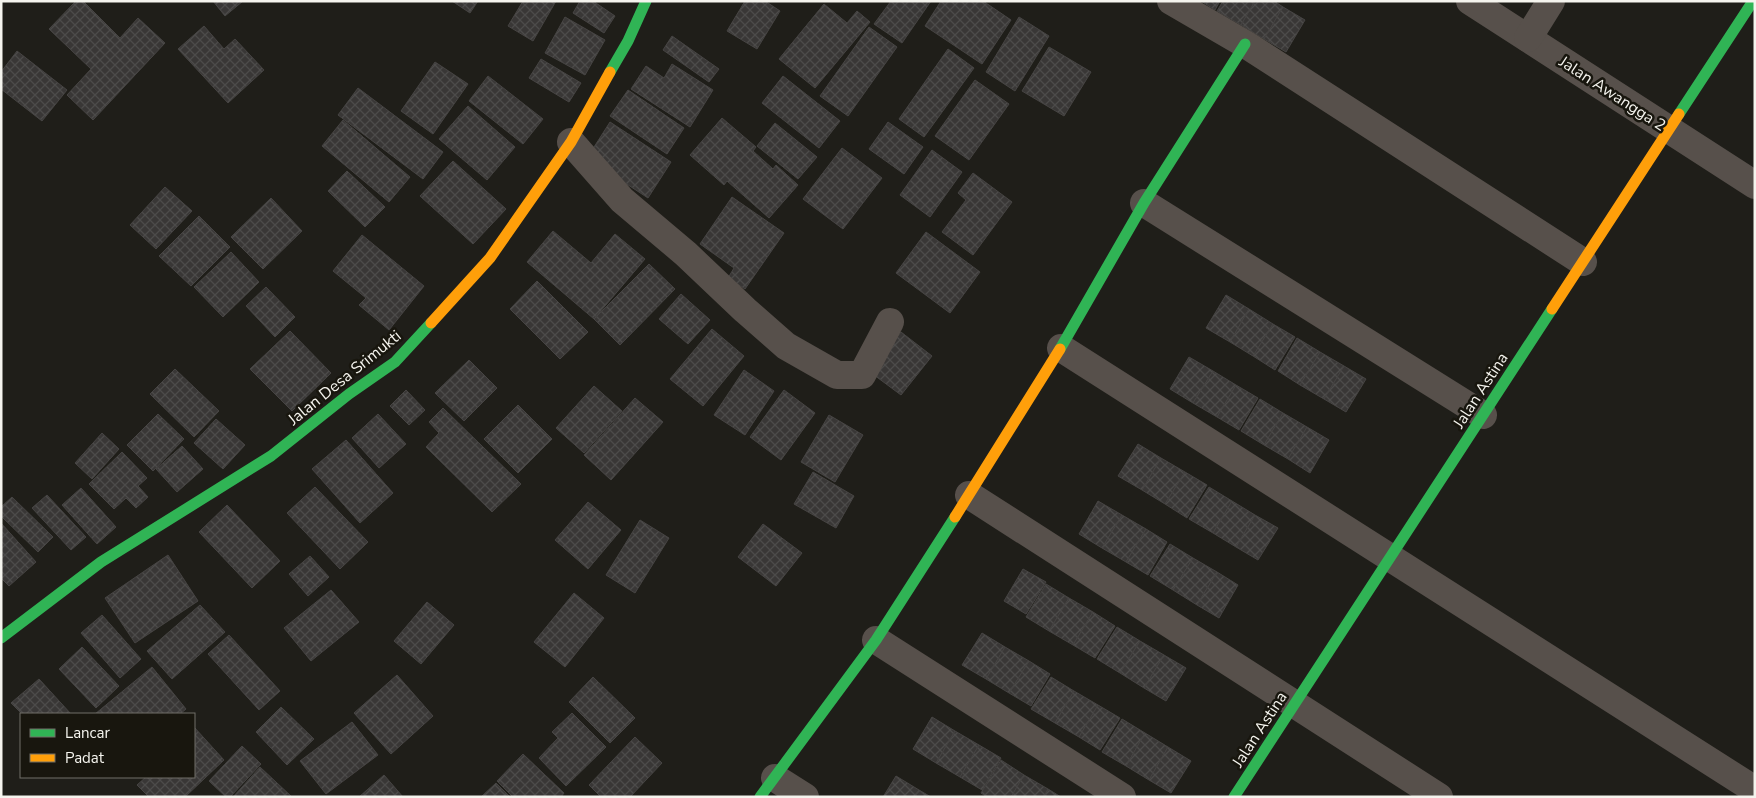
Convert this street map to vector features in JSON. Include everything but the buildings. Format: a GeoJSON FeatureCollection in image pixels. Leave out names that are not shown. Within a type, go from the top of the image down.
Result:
{"type":"FeatureCollection","features":[{"type":"Feature","properties":{"kind":"street","name":"Jalan Desa Srimukti"},"geometry":{"type":"LineString","coordinates":[[1,638],[101,562],[271,456],[349,394],[395,362],[490,258],[572,142],[628,41],[646,1]]}},
{"type":"Feature","properties":{"kind":"street"},"geometry":{"type":"LineString","coordinates":[[1171,1],[1245,44],[1583,262]]}},
{"type":"Feature","properties":{"kind":"street","name":"Jalan Awangga 2"},"geometry":{"type":"LineString","coordinates":[[1470,1],[1755,184]]}},
{"type":"Feature","properties":{"kind":"street"},"geometry":{"type":"LineString","coordinates":[[1528,38],[1551,1]]}},
{"type":"Feature","properties":{"kind":"street","name":"Jalan Astina"},"geometry":{"type":"LineString","coordinates":[[1234,797],[1753,1]]}},
{"type":"Feature","properties":{"kind":"street"},"geometry":{"type":"LineString","coordinates":[[805,797],[768,787],[876,640],[1061,348],[1144,202],[1245,44]]}},
{"type":"Feature","properties":{"kind":"street"},"geometry":{"type":"LineString","coordinates":[[572,142],[622,200],[686,254],[745,310],[794,351],[837,375],[862,375],[890,322]]}},
{"type":"Feature","properties":{"kind":"street"},"geometry":{"type":"LineString","coordinates":[[1144,202],[1483,415]]}},
{"type":"Feature","properties":{"kind":"street"},"geometry":{"type":"LineString","coordinates":[[1061,348],[1755,790]]}},
{"type":"Feature","properties":{"kind":"street"},"geometry":{"type":"LineString","coordinates":[[969,495],[1439,797]]}},
{"type":"Feature","properties":{"kind":"street"},"geometry":{"type":"LineString","coordinates":[[876,640],[1122,797]]}},
{"type":"Feature","properties":{"kind":"traffic: fast"},"geometry":{"type":"LineString","coordinates":[[610,72],[628,41],[646,1]]}},
{"type":"Feature","properties":{"kind":"traffic: fast"},"geometry":{"type":"LineString","coordinates":[[1679,114],[1753,1]]}},
{"type":"Feature","properties":{"kind":"traffic: fast"},"geometry":{"type":"LineString","coordinates":[[1060,349],[1144,203],[1245,44]]}},
{"type":"Feature","properties":{"kind":"traffic: fast"},"geometry":{"type":"LineString","coordinates":[[1234,797],[1552,309]]}},
{"type":"Feature","properties":{"kind":"traffic: fast"},"geometry":{"type":"LineString","coordinates":[[1,638],[101,562],[271,456],[349,394],[395,362],[431,323]]}},
{"type":"Feature","properties":{"kind":"traffic: fast"},"geometry":{"type":"LineString","coordinates":[[760,797],[876,640],[955,517]]}},
{"type":"Feature","properties":{"kind":"traffic: slow"},"geometry":{"type":"LineString","coordinates":[[431,323],[490,258],[571,142],[610,72]]}},
{"type":"Feature","properties":{"kind":"traffic: slow"},"geometry":{"type":"LineString","coordinates":[[1552,309],[1679,114]]}},
{"type":"Feature","properties":{"kind":"traffic: slow"},"geometry":{"type":"LineString","coordinates":[[955,517],[1060,349]]}}]}
